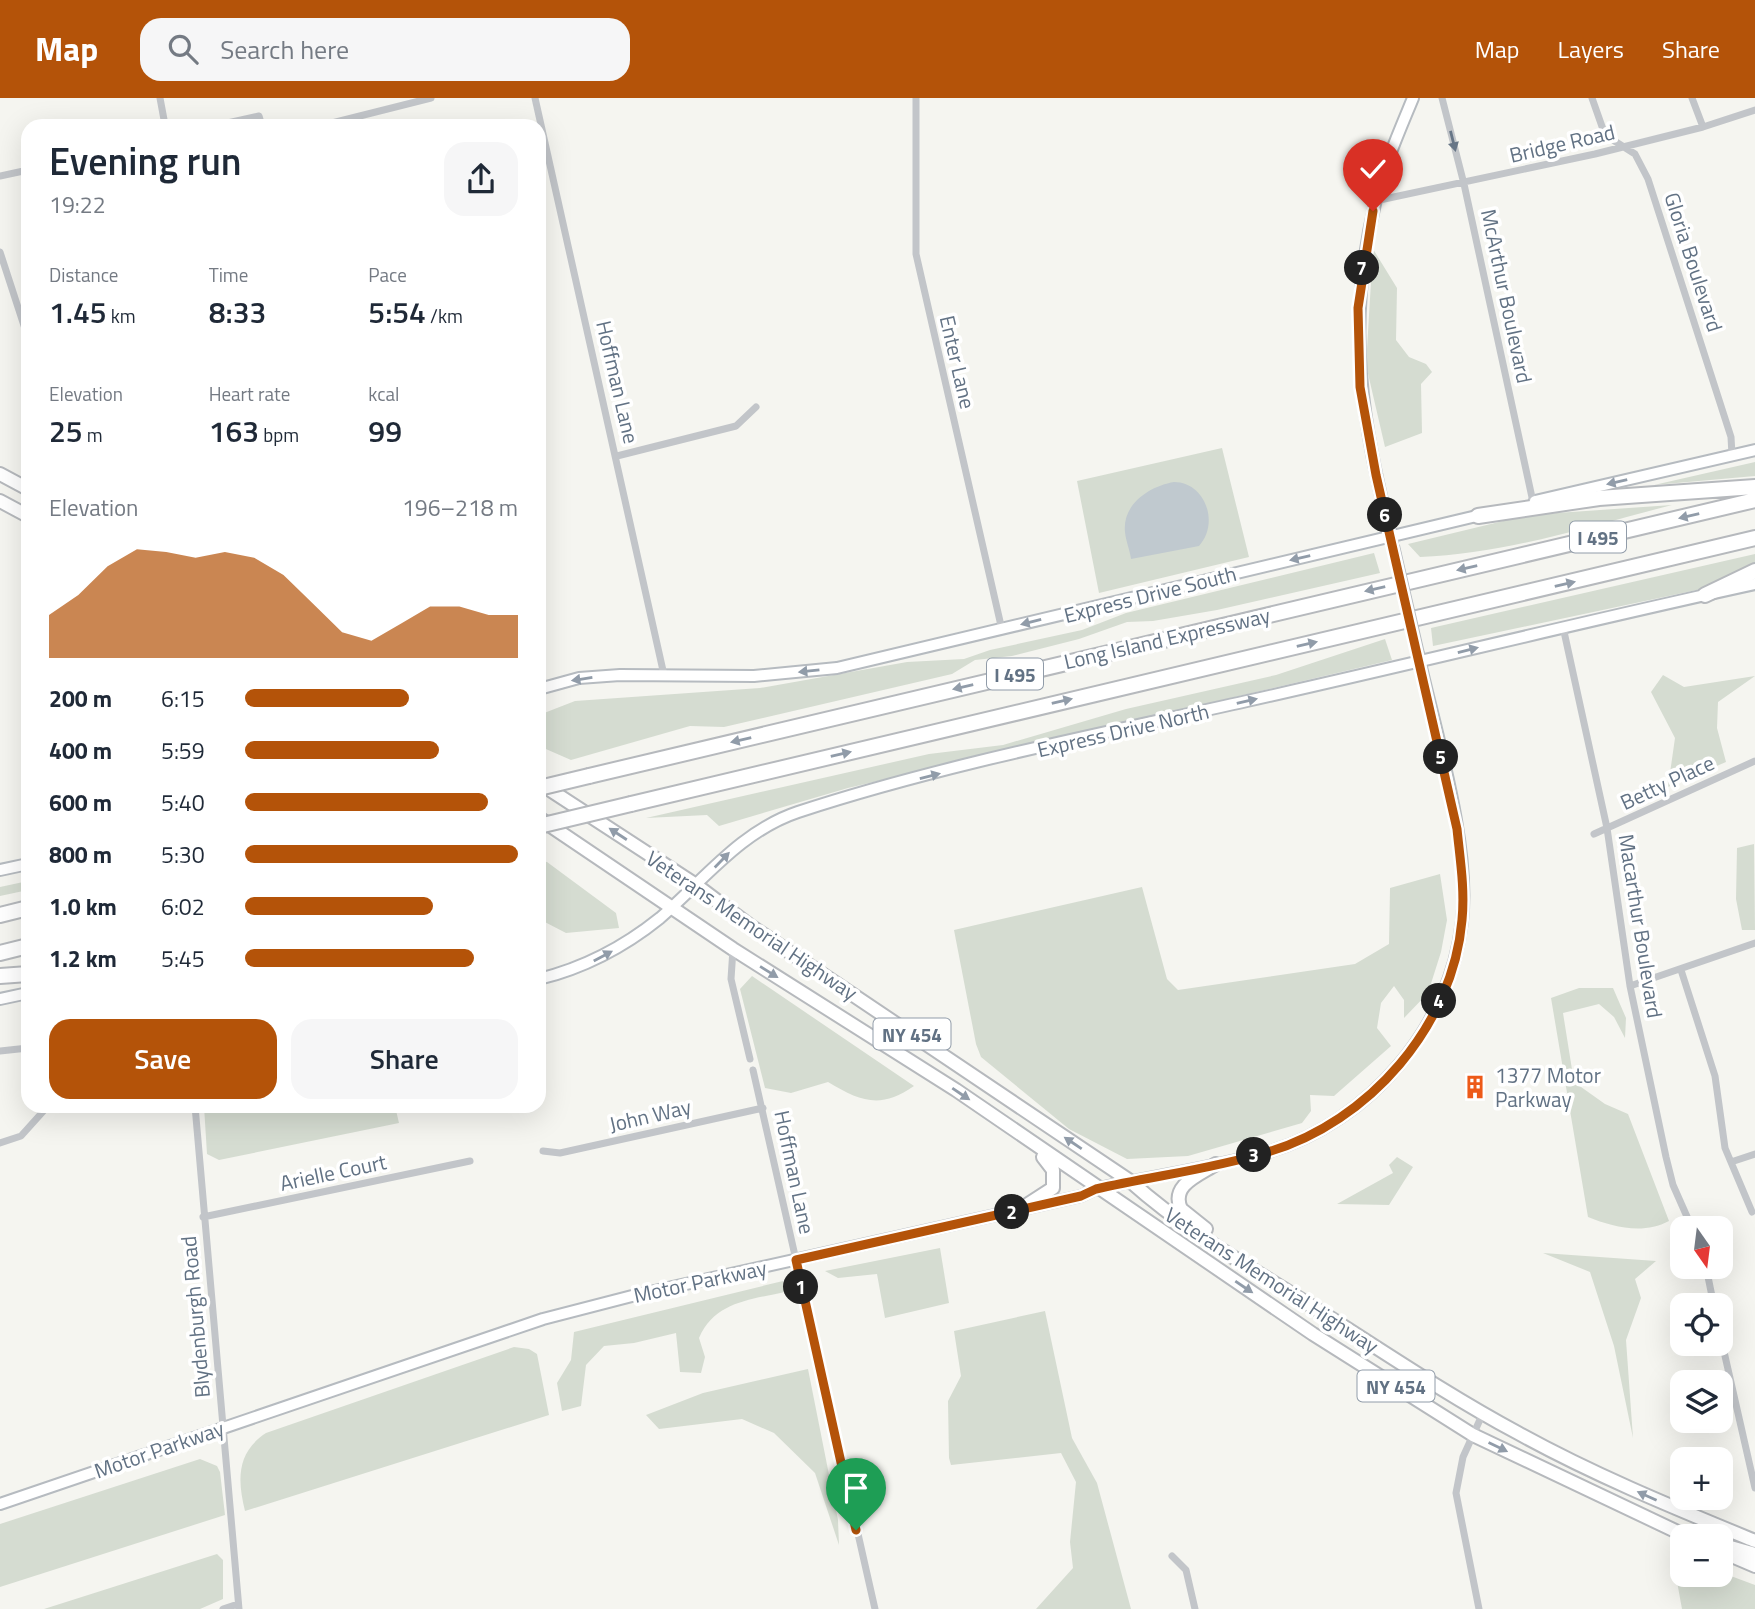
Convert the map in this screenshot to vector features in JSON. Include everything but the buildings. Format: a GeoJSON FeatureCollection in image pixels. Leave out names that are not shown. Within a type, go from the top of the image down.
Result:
{"type":"FeatureCollection","features":[{"type":"Feature","properties":{"kind":"highway"},"geometry":{"type":"LineString","coordinates":[[0,474],[21,485]]}},
{"type":"Feature","properties":{"kind":"highway"},"geometry":{"type":"LineString","coordinates":[[1478,516],[1599,498],[1755,487]]}},
{"type":"Feature","properties":{"kind":"highway","name":"Long Island Expressway"},"geometry":{"type":"LineString","coordinates":[[546,785],[1755,500]]}},
{"type":"Feature","properties":{"kind":"highway"},"geometry":{"type":"LineString","coordinates":[[0,501],[21,512]]}},
{"type":"Feature","properties":{"kind":"highway","name":"Long Island Expressway"},"geometry":{"type":"LineString","coordinates":[[546,823],[1755,538]]}},
{"type":"Feature","properties":{"kind":"highway"},"geometry":{"type":"LineString","coordinates":[[1705,595],[1755,571]]}},
{"type":"Feature","properties":{"kind":"highway","name":"Veterans Memorial Highway"},"geometry":{"type":"LineString","coordinates":[[546,790],[696,885],[749,925],[1130,1181],[1160,1208],[1413,1372],[1547,1448],[1639,1492],[1755,1541]]}},
{"type":"Feature","properties":{"kind":"highway","name":"Veterans Memorial Highway"},"geometry":{"type":"LineString","coordinates":[[546,823],[733,949],[991,1115],[1096,1189],[1318,1337],[1473,1435],[1670,1530]]}},
{"type":"Feature","properties":{"kind":"highway"},"geometry":{"type":"LineString","coordinates":[[0,915],[21,910]]}},
{"type":"Feature","properties":{"kind":"highway"},"geometry":{"type":"LineString","coordinates":[[0,953],[21,948]]}},
{"type":"Feature","properties":{"kind":"highway"},"geometry":{"type":"LineString","coordinates":[[0,976],[21,974]]}},
{"type":"Feature","properties":{"kind":"highway"},"geometry":{"type":"LineString","coordinates":[[991,1115],[1049,1163],[1053,1170],[1053,1188],[1018,1210]]}},
{"type":"Feature","properties":{"kind":"highway"},"geometry":{"type":"LineString","coordinates":[[1216,1164],[1182,1185],[1178,1205],[1245,1265]]}},
{"type":"Feature","properties":{"kind":"highway"},"geometry":{"type":"LineString","coordinates":[[1661,1526],[1670,1529]]}},
{"type":"Feature","properties":{"kind":"highway"},"geometry":{"type":"LineString","coordinates":[[1733,1548],[1755,1554]]}},
{"type":"Feature","properties":{"kind":"highway"},"geometry":{"type":"LineString","coordinates":[[1733,1557],[1755,1566]]}},
{"type":"Feature","properties":{"kind":"main road","name":"Motor Parkway"},"geometry":{"type":"LineString","coordinates":[[0,1504],[543,1319],[1081,1196],[1096,1189],[1130,1181],[1269,1152],[1310,1135],[1354,1108],[1392,1074],[1418,1041],[1436,1008],[1452,967],[1462,921],[1462,875],[1457,829],[1366,426],[1357,347],[1362,270],[1375,201],[1413,98]]}},
{"type":"Feature","properties":{"kind":"main road","name":"Express Drive South"},"geometry":{"type":"LineString","coordinates":[[546,688],[579,678],[754,676],[836,668],[1392,541],[1533,502],[1755,450]]}},
{"type":"Feature","properties":{"kind":"main road","name":"Express Drive North"},"geometry":{"type":"LineString","coordinates":[[546,977],[572,970],[607,954],[672,906],[733,849],[757,832],[794,813],[969,766],[1419,658],[1755,584]]}},
{"type":"Feature","properties":{"kind":"main road"},"geometry":{"type":"LineString","coordinates":[[0,870],[21,866]]}},
{"type":"Feature","properties":{"kind":"main road"},"geometry":{"type":"LineString","coordinates":[[0,999],[21,994]]}},
{"type":"Feature","properties":{"kind":"street"},"geometry":{"type":"LineString","coordinates":[[160,98],[164,119]]}},
{"type":"Feature","properties":{"kind":"street"},"geometry":{"type":"LineString","coordinates":[[348,119],[431,98]]}},
{"type":"Feature","properties":{"kind":"street","name":"Hoffman Lane"},"geometry":{"type":"LineString","coordinates":[[535,98],[540,119]]}},
{"type":"Feature","properties":{"kind":"street","name":"Enter Lane"},"geometry":{"type":"LineString","coordinates":[[916,98],[916,254],[1002,629]]}},
{"type":"Feature","properties":{"kind":"street","name":"McArthur Boulevard"},"geometry":{"type":"LineString","coordinates":[[1442,98],[1465,184],[1533,502]]}},
{"type":"Feature","properties":{"kind":"street","name":"Gloria Boulevard"},"geometry":{"type":"LineString","coordinates":[[1592,98],[1605,135],[1641,161],[1727,423],[1732,455]]}},
{"type":"Feature","properties":{"kind":"street"},"geometry":{"type":"LineString","coordinates":[[1692,98],[1703,127]]}},
{"type":"Feature","properties":{"kind":"street","name":"Bridge Road"},"geometry":{"type":"LineString","coordinates":[[1375,201],[1465,184],[1622,148],[1755,110]]}},
{"type":"Feature","properties":{"kind":"street","name":"Hoffman Lane"},"geometry":{"type":"LineString","coordinates":[[546,146],[664,675]]}},
{"type":"Feature","properties":{"kind":"street"},"geometry":{"type":"LineString","coordinates":[[0,176],[21,172]]}},
{"type":"Feature","properties":{"kind":"street"},"geometry":{"type":"LineString","coordinates":[[0,252],[21,316]]}},
{"type":"Feature","properties":{"kind":"street"},"geometry":{"type":"LineString","coordinates":[[617,456],[736,426],[756,407]]}},
{"type":"Feature","properties":{"kind":"street","name":"Macarthur Boulevard"},"geometry":{"type":"LineString","coordinates":[[1563,627],[1607,828],[1630,986],[1673,1185],[1687,1216]]}},
{"type":"Feature","properties":{"kind":"street","name":"Betty Place"},"geometry":{"type":"LineString","coordinates":[[1594,834],[1755,761]]}},
{"type":"Feature","properties":{"kind":"street"},"geometry":{"type":"LineString","coordinates":[[1630,986],[1755,943]]}},
{"type":"Feature","properties":{"kind":"street"},"geometry":{"type":"LineString","coordinates":[[733,949],[731,979],[750,1059]]}},
{"type":"Feature","properties":{"kind":"street"},"geometry":{"type":"LineString","coordinates":[[1681,970],[1715,1076],[1725,1148],[1752,1212]]}},
{"type":"Feature","properties":{"kind":"street"},"geometry":{"type":"LineString","coordinates":[[0,1051],[21,1049]]}},
{"type":"Feature","properties":{"kind":"street","name":"Hoffman Lane"},"geometry":{"type":"LineString","coordinates":[[753,1070],[875,1609]]}},
{"type":"Feature","properties":{"kind":"street","name":"John Way"},"geometry":{"type":"LineString","coordinates":[[543,1151],[560,1153],[763,1108]]}},
{"type":"Feature","properties":{"kind":"street"},"geometry":{"type":"LineString","coordinates":[[0,1143],[22,1136],[42,1113]]}},
{"type":"Feature","properties":{"kind":"street","name":"Blydenburgh Road"},"geometry":{"type":"LineString","coordinates":[[196,1113],[238,1606]]}},
{"type":"Feature","properties":{"kind":"street"},"geometry":{"type":"LineString","coordinates":[[1731,1162],[1755,1154]]}},
{"type":"Feature","properties":{"kind":"street","name":"Arielle Court"},"geometry":{"type":"LineString","coordinates":[[203,1217],[470,1161]]}},
{"type":"Feature","properties":{"kind":"street"},"geometry":{"type":"LineString","coordinates":[[1725,1356],[1755,1488]]}},
{"type":"Feature","properties":{"kind":"street"},"geometry":{"type":"LineString","coordinates":[[1479,1609],[1456,1493],[1463,1457],[1484,1413]]}},
{"type":"Feature","properties":{"kind":"street"},"geometry":{"type":"LineString","coordinates":[[1172,1556],[1186,1570],[1195,1609]]}},
{"type":"Feature","properties":{"kind":"street"},"geometry":{"type":"LineString","coordinates":[[223,1609],[238,1606]]}},
{"type":"Feature","properties":{"kind":"shaded area"},"geometry":{"type":"Polygon","coordinates":[[[1373,249],[1397,288],[1396,340],[1409,357],[1426,364],[1432,372],[1421,384],[1422,433],[1385,447],[1366,365],[1373,249]]]}},
{"type":"Feature","properties":{"kind":"shaded area"},"geometry":{"type":"Polygon","coordinates":[[[1222,448],[1249,557],[1099,593],[1077,481],[1222,448]]]}},
{"type":"Feature","properties":{"kind":"shaded area"},"geometry":{"type":"Polygon","coordinates":[[[1755,462],[1755,476],[1654,485],[1755,462]]]}},
{"type":"Feature","properties":{"kind":"shaded area"},"geometry":{"type":"Polygon","coordinates":[[[1174,482],[1185,484],[1201,496],[1208,516],[1205,537],[1199,546],[1131,559],[1125,532],[1128,513],[1147,492],[1174,482]]]}},
{"type":"Feature","properties":{"kind":"shaded area"},"geometry":{"type":"Polygon","coordinates":[[[1672,505],[1547,538],[1484,551],[1420,557],[1408,544],[1528,515],[1672,505]]]}},
{"type":"Feature","properties":{"kind":"shaded area"},"geometry":{"type":"Polygon","coordinates":[[[1374,553],[1380,573],[1217,610],[1153,621],[1127,622],[1079,639],[1012,656],[975,660],[952,674],[724,727],[690,726],[571,760],[546,749],[546,712],[575,701],[760,688],[907,662],[964,659],[990,650],[1082,630],[1126,613],[1374,553]]]}},
{"type":"Feature","properties":{"kind":"shaded area"},"geometry":{"type":"Polygon","coordinates":[[[1755,554],[1755,565],[1706,588],[1433,646],[1431,628],[1755,554]]]}},
{"type":"Feature","properties":{"kind":"shaded area"},"geometry":{"type":"Polygon","coordinates":[[[1385,639],[1392,660],[848,788],[719,826],[707,815],[646,818],[929,754],[1003,745],[1126,709],[1276,675],[1385,639]]]}},
{"type":"Feature","properties":{"kind":"shaded area"},"geometry":{"type":"Polygon","coordinates":[[[1663,675],[1684,687],[1755,676],[1718,702],[1717,728],[1726,762],[1668,787],[1675,738],[1651,692],[1663,675]]]}},
{"type":"Feature","properties":{"kind":"shaded area"},"geometry":{"type":"Polygon","coordinates":[[[1754,844],[1755,930],[1742,930],[1736,899],[1737,848],[1754,844]]]}},
{"type":"Feature","properties":{"kind":"shaded area"},"geometry":{"type":"Polygon","coordinates":[[[546,862],[616,913],[619,928],[566,933],[546,923],[546,862]]]}},
{"type":"Feature","properties":{"kind":"shaded area"},"geometry":{"type":"Polygon","coordinates":[[[1440,874],[1447,920],[1441,952],[1428,993],[1404,1018],[1404,1000],[1394,986],[1381,1003],[1377,1028],[1391,1046],[1334,1096],[1310,1095],[1311,1111],[1302,1123],[1188,1156],[1127,1159],[1069,1129],[981,1057],[976,1044],[954,930],[1142,887],[1167,979],[1178,990],[1355,964],[1389,944],[1390,888],[1440,874]]]}},
{"type":"Feature","properties":{"kind":"shaded area"},"geometry":{"type":"Polygon","coordinates":[[[21,882],[21,892],[0,896],[0,887],[21,882]]]}},
{"type":"Feature","properties":{"kind":"shaded area"},"geometry":{"type":"Polygon","coordinates":[[[752,976],[914,1086],[881,1100],[861,1098],[828,1082],[791,1093],[765,1088],[740,989],[752,976]]]}},
{"type":"Feature","properties":{"kind":"shaded area"},"geometry":{"type":"Polygon","coordinates":[[[1579,988],[1613,988],[1626,1018],[1625,1038],[1614,1017],[1599,1004],[1563,1013],[1574,1082],[1605,1104],[1628,1114],[1669,1221],[1659,1225],[1628,1228],[1588,1217],[1551,998],[1579,988]]]}},
{"type":"Feature","properties":{"kind":"shaded area"},"geometry":{"type":"Polygon","coordinates":[[[204,1113],[397,1113],[399,1123],[219,1160],[207,1154],[204,1113]]]}},
{"type":"Feature","properties":{"kind":"shaded area"},"geometry":{"type":"Polygon","coordinates":[[[1397,1157],[1413,1167],[1389,1205],[1337,1204],[1393,1173],[1389,1165],[1397,1157]]]}},
{"type":"Feature","properties":{"kind":"shaded area"},"geometry":{"type":"Polygon","coordinates":[[[940,1248],[949,1303],[885,1318],[877,1274],[838,1278],[825,1271],[940,1248]]]}},
{"type":"Feature","properties":{"kind":"shaded area"},"geometry":{"type":"Polygon","coordinates":[[[1543,1253],[1656,1261],[1635,1279],[1641,1298],[1626,1340],[1633,1438],[1614,1346],[1590,1272],[1543,1253]]]}},
{"type":"Feature","properties":{"kind":"shaded area"},"geometry":{"type":"Polygon","coordinates":[[[783,1281],[785,1292],[734,1304],[714,1317],[699,1338],[705,1357],[701,1373],[680,1372],[676,1333],[634,1343],[604,1346],[586,1365],[581,1406],[562,1411],[557,1383],[571,1360],[574,1332],[783,1281]]]}},
{"type":"Feature","properties":{"kind":"shaded area"},"geometry":{"type":"Polygon","coordinates":[[[1045,1311],[1072,1438],[1097,1483],[1131,1609],[1036,1609],[1073,1568],[1070,1542],[1076,1482],[1061,1453],[951,1465],[948,1401],[961,1376],[954,1331],[1045,1311]]]}},
{"type":"Feature","properties":{"kind":"shaded area"},"geometry":{"type":"Polygon","coordinates":[[[514,1347],[529,1349],[537,1354],[549,1415],[245,1511],[240,1477],[242,1467],[249,1449],[266,1433],[514,1347]]]}},
{"type":"Feature","properties":{"kind":"shaded area"},"geometry":{"type":"Polygon","coordinates":[[[808,1369],[838,1520],[839,1545],[815,1473],[774,1433],[742,1419],[659,1429],[646,1415],[703,1393],[808,1369]]]}},
{"type":"Feature","properties":{"kind":"shaded area"},"geometry":{"type":"Polygon","coordinates":[[[200,1459],[217,1466],[220,1472],[225,1515],[0,1587],[0,1524],[200,1459]]]}},
{"type":"Feature","properties":{"kind":"shaded area"},"geometry":{"type":"Polygon","coordinates":[[[217,1554],[223,1560],[223,1599],[200,1609],[44,1609],[217,1554]]]}},
{"type":"Feature","properties":{"kind":"shaded area"},"geometry":{"type":"Polygon","coordinates":[[[1733,1577],[1755,1585],[1755,1609],[1682,1609],[1678,1587],[1733,1587],[1733,1577]]]}},
{"type":"Feature","properties":{"kind":"place","name":"1377 Motor Parkway"},"geometry":{"type":"Point","coordinates":[1475,1087]}},
{"type":"Feature","properties":{"kind":"route"},"geometry":{"type":"LineString","coordinates":[[856,1530],[796,1260],[1081,1196],[1096,1189],[1130,1181],[1269,1152],[1310,1135],[1354,1108],[1392,1074],[1418,1041],[1436,1008],[1452,967],[1462,921],[1462,875],[1457,829],[1376,475],[1360,387],[1358,308],[1373,211]]}}]}
